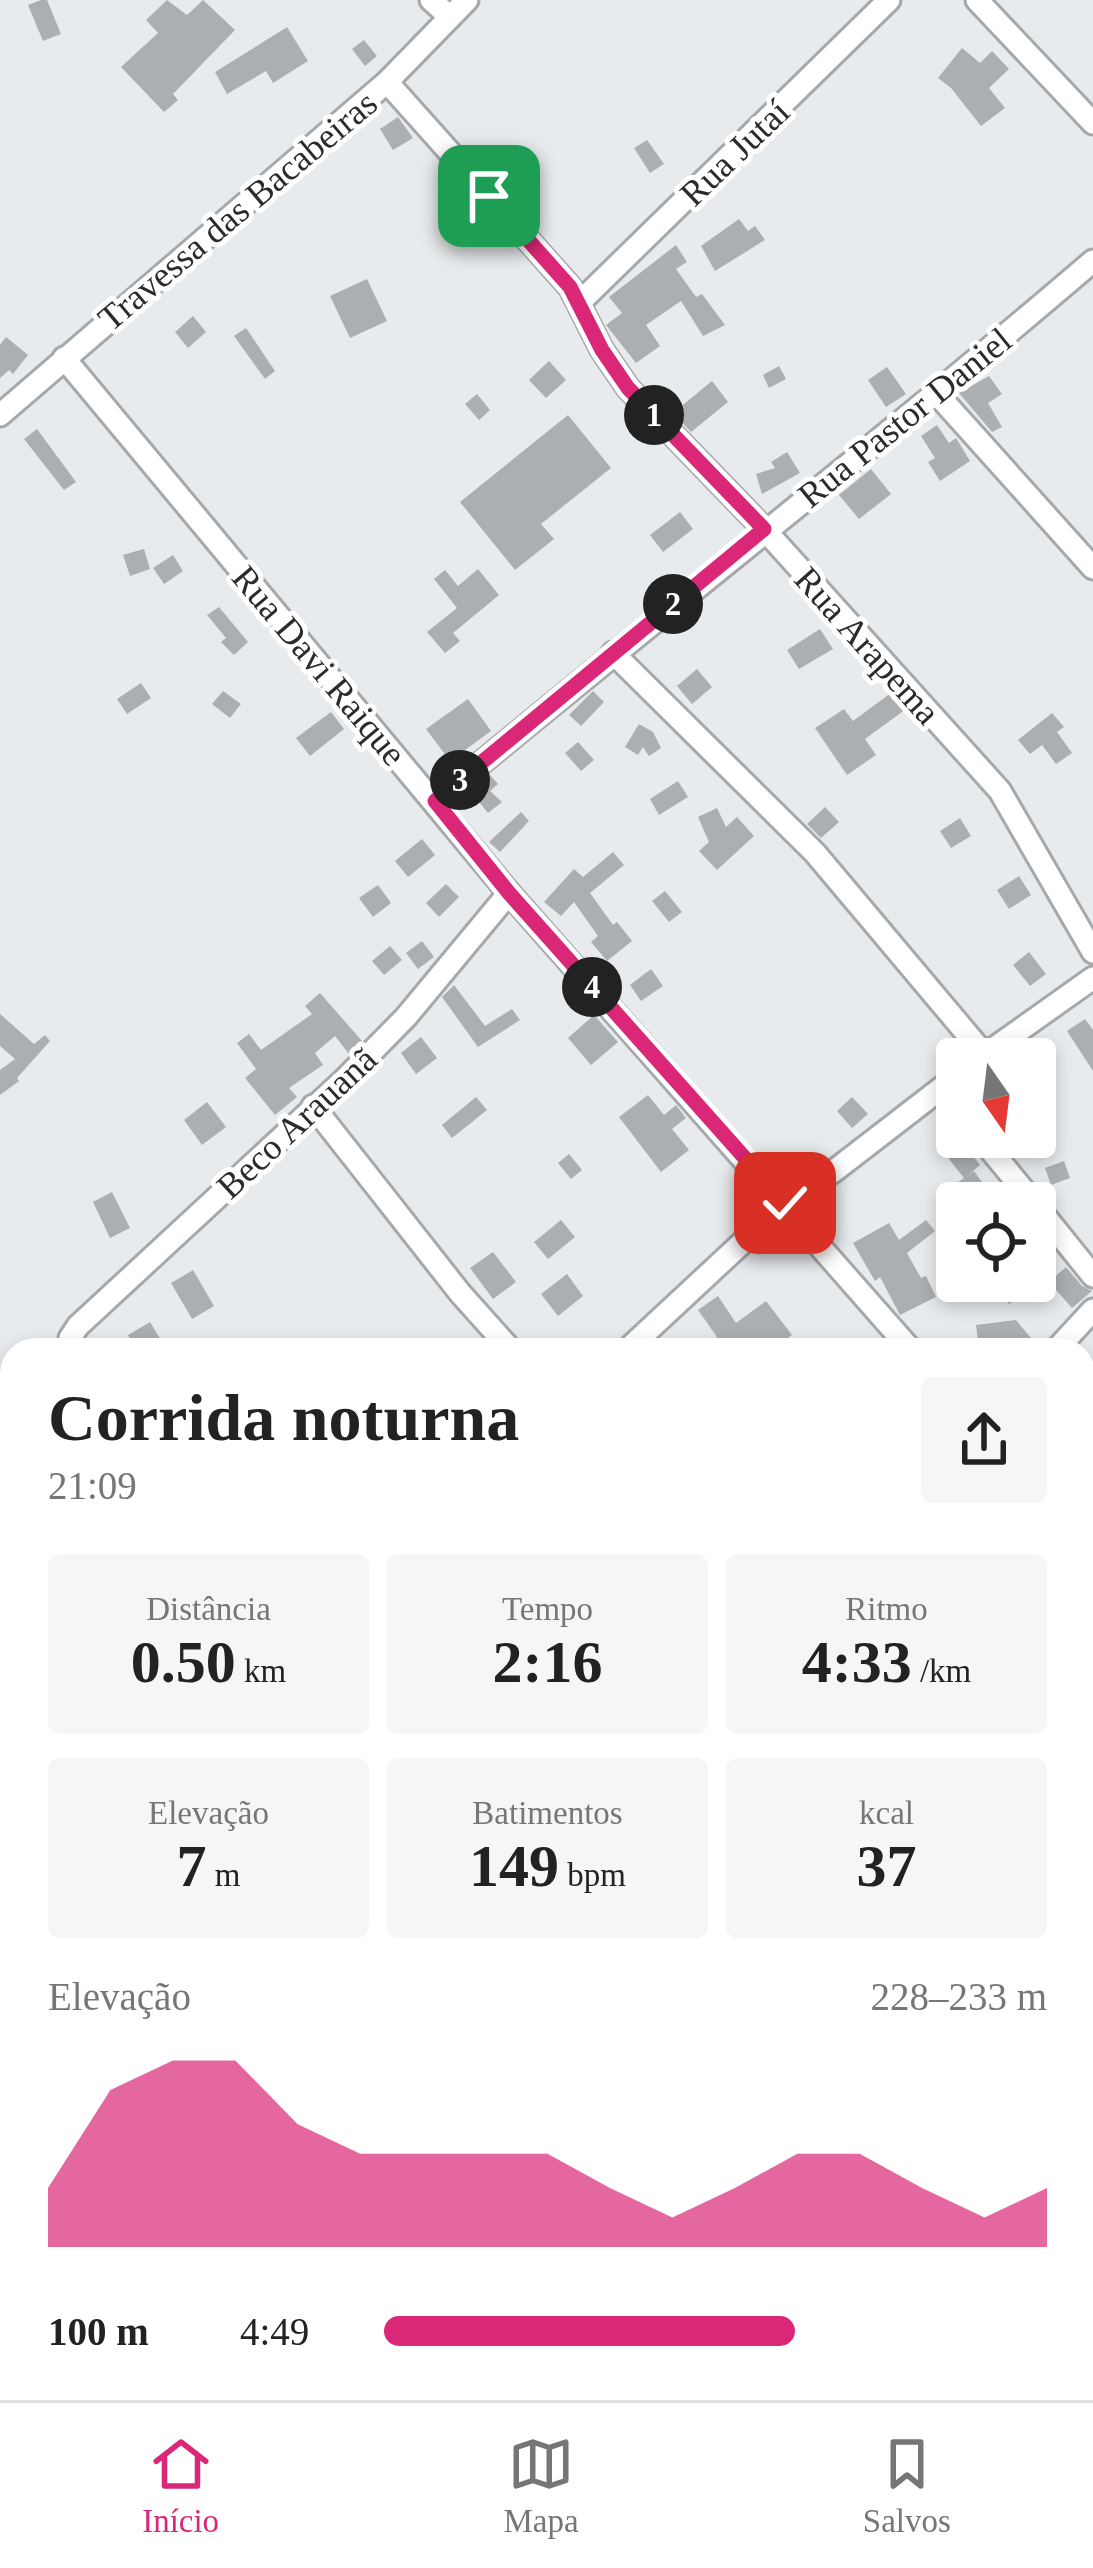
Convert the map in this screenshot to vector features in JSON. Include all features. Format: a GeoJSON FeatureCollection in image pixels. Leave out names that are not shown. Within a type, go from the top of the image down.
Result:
{"type":"FeatureCollection","features":[{"type":"Feature","properties":{"kind":"street"},"geometry":{"type":"LineString","coordinates":[[431,0],[450,17]]}},
{"type":"Feature","properties":{"kind":"street","name":"Travessa das Bacabeiras"},"geometry":{"type":"LineString","coordinates":[[0,415],[387,82],[467,0]]}},
{"type":"Feature","properties":{"kind":"street","name":"Rua Jutaí"},"geometry":{"type":"LineString","coordinates":[[579,303],[889,0]]}},
{"type":"Feature","properties":{"kind":"street"},"geometry":{"type":"LineString","coordinates":[[976,0],[1093,123]]}},
{"type":"Feature","properties":{"kind":"street","name":"Rua Arapema"},"geometry":{"type":"LineString","coordinates":[[387,82],[553,265],[628,388],[764,529],[1000,791],[1093,952]]}},
{"type":"Feature","properties":{"kind":"street","name":"Rua Pastor Daniel"},"geometry":{"type":"LineString","coordinates":[[435,801],[764,529],[937,394],[1093,260]]}},
{"type":"Feature","properties":{"kind":"street","name":"Rua Davi Raique"},"geometry":{"type":"LineString","coordinates":[[64,358],[509,893],[900,1338]]}},
{"type":"Feature","properties":{"kind":"street"},"geometry":{"type":"LineString","coordinates":[[937,394],[1093,568]]}},
{"type":"Feature","properties":{"kind":"street"},"geometry":{"type":"LineString","coordinates":[[613,653],[815,853],[966,1038]]}},
{"type":"Feature","properties":{"kind":"street","name":"Beco Arauanã"},"geometry":{"type":"LineString","coordinates":[[75,1338],[93,1311],[406,1017],[509,893]]}},
{"type":"Feature","properties":{"kind":"street"},"geometry":{"type":"LineString","coordinates":[[1009,1038],[1093,978]]}},
{"type":"Feature","properties":{"kind":"street"},"geometry":{"type":"LineString","coordinates":[[640,1338],[785,1203],[936,1093]]}},
{"type":"Feature","properties":{"kind":"street"},"geometry":{"type":"LineString","coordinates":[[313,1106],[500,1338]]}},
{"type":"Feature","properties":{"kind":"street"},"geometry":{"type":"LineString","coordinates":[[997,1158],[1016,1182]]}},
{"type":"Feature","properties":{"kind":"street"},"geometry":{"type":"LineString","coordinates":[[1056,1231],[1093,1276]]}},
{"type":"Feature","properties":{"kind":"street"},"geometry":{"type":"LineString","coordinates":[[1068,1338],[1093,1310]]}},
{"type":"Feature","properties":{"kind":"building"},"geometry":{"type":"Polygon","coordinates":[[[47,0],[61,34],[43,41],[28,5],[47,0]]]}},
{"type":"Feature","properties":{"kind":"building"},"geometry":{"type":"Polygon","coordinates":[[[167,0],[187,15],[203,0],[235,30],[173,94],[178,100],[164,112],[121,67],[158,33],[146,20],[167,0]]]}},
{"type":"Feature","properties":{"kind":"building"},"geometry":{"type":"Polygon","coordinates":[[[287,27],[308,61],[273,83],[266,71],[227,94],[215,72],[287,27]]]}},
{"type":"Feature","properties":{"kind":"building"},"geometry":{"type":"Polygon","coordinates":[[[364,40],[377,56],[365,66],[352,49],[364,40]]]}},
{"type":"Feature","properties":{"kind":"building"},"geometry":{"type":"Polygon","coordinates":[[[962,48],[980,63],[992,51],[1009,69],[989,88],[1005,108],[981,126],[938,78],[962,48]]]}},
{"type":"Feature","properties":{"kind":"building"},"geometry":{"type":"Polygon","coordinates":[[[398,117],[413,138],[393,150],[380,129],[398,117]]]}},
{"type":"Feature","properties":{"kind":"building"},"geometry":{"type":"Polygon","coordinates":[[[647,140],[664,164],[650,173],[634,148],[647,140]]]}},
{"type":"Feature","properties":{"kind":"building"},"geometry":{"type":"Polygon","coordinates":[[[739,219],[748,231],[755,226],[765,240],[715,271],[701,246],[739,219]]]}},
{"type":"Feature","properties":{"kind":"building"},"geometry":{"type":"Polygon","coordinates":[[[676,245],[687,262],[676,269],[725,325],[703,336],[681,301],[646,325],[660,346],[636,363],[606,325],[622,313],[609,297],[676,245]]]}},
{"type":"Feature","properties":{"kind":"building"},"geometry":{"type":"Polygon","coordinates":[[[367,279],[387,321],[350,338],[330,296],[367,279]]]}},
{"type":"Feature","properties":{"kind":"building"},"geometry":{"type":"Polygon","coordinates":[[[193,316],[206,332],[188,348],[175,332],[193,316]]]}},
{"type":"Feature","properties":{"kind":"building"},"geometry":{"type":"Polygon","coordinates":[[[246,328],[275,371],[265,379],[234,336],[246,328]]]}},
{"type":"Feature","properties":{"kind":"building"},"geometry":{"type":"Polygon","coordinates":[[[6,337],[28,355],[13,374],[9,370],[0,378],[0,345],[6,337]]]}},
{"type":"Feature","properties":{"kind":"building"},"geometry":{"type":"Polygon","coordinates":[[[549,361],[566,380],[546,398],[529,380],[549,361]]]}},
{"type":"Feature","properties":{"kind":"building"},"geometry":{"type":"Polygon","coordinates":[[[779,366],[786,379],[769,388],[763,375],[779,366]]]}},
{"type":"Feature","properties":{"kind":"building"},"geometry":{"type":"Polygon","coordinates":[[[887,367],[906,394],[886,407],[868,380],[887,367]]]}},
{"type":"Feature","properties":{"kind":"building"},"geometry":{"type":"Polygon","coordinates":[[[989,376],[1002,394],[988,403],[1002,427],[992,432],[959,393],[989,376]]]}},
{"type":"Feature","properties":{"kind":"building"},"geometry":{"type":"Polygon","coordinates":[[[712,381],[728,402],[691,432],[673,413],[712,381]]]}},
{"type":"Feature","properties":{"kind":"building"},"geometry":{"type":"Polygon","coordinates":[[[477,394],[490,410],[479,420],[465,404],[477,394]]]}},
{"type":"Feature","properties":{"kind":"building"},"geometry":{"type":"Polygon","coordinates":[[[568,415],[611,468],[541,524],[554,539],[515,570],[460,502],[568,415]]]}},
{"type":"Feature","properties":{"kind":"building"},"geometry":{"type":"Polygon","coordinates":[[[937,425],[949,443],[956,438],[970,461],[940,481],[928,462],[935,458],[921,436],[937,425]]]}},
{"type":"Feature","properties":{"kind":"building"},"geometry":{"type":"Polygon","coordinates":[[[37,429],[76,482],[64,490],[24,439],[37,429]]]}},
{"type":"Feature","properties":{"kind":"building"},"geometry":{"type":"Polygon","coordinates":[[[787,452],[800,473],[762,494],[756,474],[775,468],[771,462],[787,452]]]}},
{"type":"Feature","properties":{"kind":"building"},"geometry":{"type":"Polygon","coordinates":[[[871,469],[891,494],[859,519],[839,495],[871,469]]]}},
{"type":"Feature","properties":{"kind":"building"},"geometry":{"type":"Polygon","coordinates":[[[680,512],[693,529],[663,552],[650,535],[680,512]]]}},
{"type":"Feature","properties":{"kind":"building"},"geometry":{"type":"Polygon","coordinates":[[[144,549],[150,569],[130,576],[123,555],[144,549]]]}},
{"type":"Feature","properties":{"kind":"building"},"geometry":{"type":"Polygon","coordinates":[[[173,555],[183,571],[164,584],[153,568],[173,555]]]}},
{"type":"Feature","properties":{"kind":"building"},"geometry":{"type":"Polygon","coordinates":[[[478,569],[499,595],[453,633],[460,641],[445,653],[427,632],[457,608],[434,579],[445,570],[458,586],[478,569]]]}},
{"type":"Feature","properties":{"kind":"building"},"geometry":{"type":"Polygon","coordinates":[[[219,607],[248,642],[234,655],[207,615],[219,607]]]}},
{"type":"Feature","properties":{"kind":"building"},"geometry":{"type":"Polygon","coordinates":[[[820,629],[833,649],[799,669],[787,650],[820,629]]]}},
{"type":"Feature","properties":{"kind":"building"},"geometry":{"type":"Polygon","coordinates":[[[697,669],[712,687],[692,704],[677,686],[697,669]]]}},
{"type":"Feature","properties":{"kind":"building"},"geometry":{"type":"Polygon","coordinates":[[[141,683],[151,698],[127,714],[117,699],[141,683]]]}},
{"type":"Feature","properties":{"kind":"building"},"geometry":{"type":"Polygon","coordinates":[[[223,691],[241,704],[230,718],[212,704],[223,691]]]}},
{"type":"Feature","properties":{"kind":"building"},"geometry":{"type":"Polygon","coordinates":[[[593,691],[604,702],[581,726],[569,715],[593,691]]]}},
{"type":"Feature","properties":{"kind":"building"},"geometry":{"type":"Polygon","coordinates":[[[891,693],[906,709],[865,739],[876,755],[847,775],[815,728],[844,709],[853,721],[891,693]]]}},
{"type":"Feature","properties":{"kind":"building"},"geometry":{"type":"Polygon","coordinates":[[[468,699],[491,731],[450,761],[426,729],[468,699]]]}},
{"type":"Feature","properties":{"kind":"building"},"geometry":{"type":"Polygon","coordinates":[[[331,712],[344,729],[310,756],[296,738],[331,712]]]}},
{"type":"Feature","properties":{"kind":"building"},"geometry":{"type":"Polygon","coordinates":[[[1052,713],[1064,727],[1057,732],[1072,753],[1056,764],[1042,745],[1030,754],[1018,740],[1052,713]]]}},
{"type":"Feature","properties":{"kind":"building"},"geometry":{"type":"Polygon","coordinates":[[[639,724],[653,732],[661,748],[649,756],[643,747],[638,755],[625,747],[639,724]]]}},
{"type":"Feature","properties":{"kind":"building"},"geometry":{"type":"Polygon","coordinates":[[[578,742],[594,760],[581,771],[565,753],[578,742]]]}},
{"type":"Feature","properties":{"kind":"building"},"geometry":{"type":"Polygon","coordinates":[[[490,775],[498,784],[490,791],[502,802],[488,813],[470,791],[490,775]]]}},
{"type":"Feature","properties":{"kind":"building"},"geometry":{"type":"Polygon","coordinates":[[[678,781],[688,797],[659,815],[650,799],[678,781]]]}},
{"type":"Feature","properties":{"kind":"building"},"geometry":{"type":"Polygon","coordinates":[[[825,807],[839,822],[821,838],[807,824],[825,807]]]}},
{"type":"Feature","properties":{"kind":"building"},"geometry":{"type":"Polygon","coordinates":[[[717,808],[726,827],[737,817],[754,836],[717,870],[699,851],[709,842],[698,817],[717,808]]]}},
{"type":"Feature","properties":{"kind":"building"},"geometry":{"type":"Polygon","coordinates":[[[521,812],[529,821],[500,852],[489,842],[521,812]]]}},
{"type":"Feature","properties":{"kind":"building"},"geometry":{"type":"Polygon","coordinates":[[[960,818],[971,836],[951,848],[940,831],[960,818]]]}},
{"type":"Feature","properties":{"kind":"building"},"geometry":{"type":"Polygon","coordinates":[[[422,839],[435,855],[408,877],[395,861],[422,839]]]}},
{"type":"Feature","properties":{"kind":"building"},"geometry":{"type":"Polygon","coordinates":[[[613,852],[624,865],[590,893],[613,925],[617,922],[632,941],[607,961],[591,942],[598,936],[574,902],[561,916],[544,902],[574,869],[583,877],[613,852]]]}},
{"type":"Feature","properties":{"kind":"building"},"geometry":{"type":"Polygon","coordinates":[[[1019,876],[1031,895],[1009,909],[997,890],[1019,876]]]}},
{"type":"Feature","properties":{"kind":"building"},"geometry":{"type":"Polygon","coordinates":[[[446,884],[459,897],[439,917],[426,903],[446,884]]]}},
{"type":"Feature","properties":{"kind":"building"},"geometry":{"type":"Polygon","coordinates":[[[378,885],[391,903],[373,917],[359,898],[378,885]]]}},
{"type":"Feature","properties":{"kind":"building"},"geometry":{"type":"Polygon","coordinates":[[[665,891],[682,912],[669,922],[652,901],[665,891]]]}},
{"type":"Feature","properties":{"kind":"building"},"geometry":{"type":"Polygon","coordinates":[[[422,941],[434,957],[418,969],[406,953],[422,941]]]}},
{"type":"Feature","properties":{"kind":"building"},"geometry":{"type":"Polygon","coordinates":[[[390,946],[402,960],[384,975],[372,961],[390,946]]]}},
{"type":"Feature","properties":{"kind":"building"},"geometry":{"type":"Polygon","coordinates":[[[1029,952],[1046,974],[1030,986],[1013,965],[1029,952]]]}},
{"type":"Feature","properties":{"kind":"building"},"geometry":{"type":"Polygon","coordinates":[[[651,969],[663,986],[641,1001],[630,985],[651,969]]]}},
{"type":"Feature","properties":{"kind":"building"},"geometry":{"type":"Polygon","coordinates":[[[454,985],[485,1026],[512,1009],[520,1020],[478,1047],[442,997],[454,985]]]}},
{"type":"Feature","properties":{"kind":"building"},"geometry":{"type":"Polygon","coordinates":[[[320,993],[362,1041],[349,1054],[335,1036],[315,1053],[323,1065],[289,1088],[297,1097],[275,1115],[245,1078],[256,1069],[237,1043],[249,1034],[261,1050],[312,1014],[305,1006],[320,993]]]}},
{"type":"Feature","properties":{"kind":"building"},"geometry":{"type":"Polygon","coordinates":[[[0,1014],[34,1044],[45,1035],[50,1041],[19,1081],[0,1095],[0,1070],[15,1059],[0,1046],[0,1014]]]}},
{"type":"Feature","properties":{"kind":"building"},"geometry":{"type":"Polygon","coordinates":[[[594,1015],[618,1042],[591,1065],[568,1038],[594,1015]]]}},
{"type":"Feature","properties":{"kind":"building"},"geometry":{"type":"Polygon","coordinates":[[[1085,1019],[1093,1030],[1093,1071],[1067,1031],[1085,1019]]]}},
{"type":"Feature","properties":{"kind":"building"},"geometry":{"type":"Polygon","coordinates":[[[421,1037],[437,1058],[416,1074],[401,1053],[421,1037]]]}},
{"type":"Feature","properties":{"kind":"building"},"geometry":{"type":"Polygon","coordinates":[[[648,1095],[664,1115],[676,1105],[686,1118],[672,1129],[689,1150],[661,1172],[619,1117],[648,1095]]]}},
{"type":"Feature","properties":{"kind":"building"},"geometry":{"type":"Polygon","coordinates":[[[476,1097],[487,1110],[452,1138],[442,1125],[476,1097]]]}},
{"type":"Feature","properties":{"kind":"building"},"geometry":{"type":"Polygon","coordinates":[[[852,1097],[868,1114],[852,1128],[837,1111],[852,1097]]]}},
{"type":"Feature","properties":{"kind":"building"},"geometry":{"type":"Polygon","coordinates":[[[207,1102],[226,1127],[202,1145],[184,1120],[207,1102]]]}},
{"type":"Feature","properties":{"kind":"building"},"geometry":{"type":"Polygon","coordinates":[[[569,1154],[582,1170],[571,1179],[558,1163],[569,1154]]]}},
{"type":"Feature","properties":{"kind":"building"},"geometry":{"type":"Polygon","coordinates":[[[948,1158],[974,1158],[980,1165],[966,1177],[974,1171],[982,1182],[958,1182],[964,1178],[948,1158]]]}},
{"type":"Feature","properties":{"kind":"building"},"geometry":{"type":"Polygon","coordinates":[[[1064,1161],[1070,1178],[1050,1182],[1045,1168],[1064,1161]]]}},
{"type":"Feature","properties":{"kind":"building"},"geometry":{"type":"Polygon","coordinates":[[[112,1192],[130,1228],[110,1238],[93,1202],[112,1192]]]}},
{"type":"Feature","properties":{"kind":"building"},"geometry":{"type":"Polygon","coordinates":[[[561,1220],[575,1237],[548,1259],[534,1242],[561,1220]]]}},
{"type":"Feature","properties":{"kind":"building"},"geometry":{"type":"Polygon","coordinates":[[[926,1220],[935,1231],[907,1253],[936,1297],[900,1315],[880,1277],[875,1281],[853,1243],[889,1223],[899,1240],[926,1220]]]}},
{"type":"Feature","properties":{"kind":"building"},"geometry":{"type":"Polygon","coordinates":[[[493,1252],[516,1282],[493,1299],[470,1268],[493,1252]]]}},
{"type":"Feature","properties":{"kind":"building"},"geometry":{"type":"Polygon","coordinates":[[[1066,1267],[1092,1291],[1072,1308],[1056,1290],[1056,1276],[1066,1267]]]}},
{"type":"Feature","properties":{"kind":"building"},"geometry":{"type":"Polygon","coordinates":[[[193,1270],[214,1306],[192,1319],[171,1283],[193,1270]]]}},
{"type":"Feature","properties":{"kind":"building"},"geometry":{"type":"Polygon","coordinates":[[[567,1274],[583,1296],[558,1316],[541,1294],[567,1274]]]}},
{"type":"Feature","properties":{"kind":"building"},"geometry":{"type":"Polygon","coordinates":[[[718,1296],[736,1323],[766,1301],[792,1335],[716,1338],[698,1310],[718,1296]]]}},
{"type":"Feature","properties":{"kind":"building"},"geometry":{"type":"Polygon","coordinates":[[[1016,1320],[1031,1338],[978,1338],[976,1325],[1016,1320]]]}},
{"type":"Feature","properties":{"kind":"building"},"geometry":{"type":"Polygon","coordinates":[[[150,1322],[160,1338],[130,1338],[150,1322]]]}},
{"type":"Feature","properties":{"kind":"route"},"geometry":{"type":"LineString","coordinates":[[489,196],[570,287],[602,350],[628,388],[764,529],[435,801],[509,893],[785,1203]]}}]}
